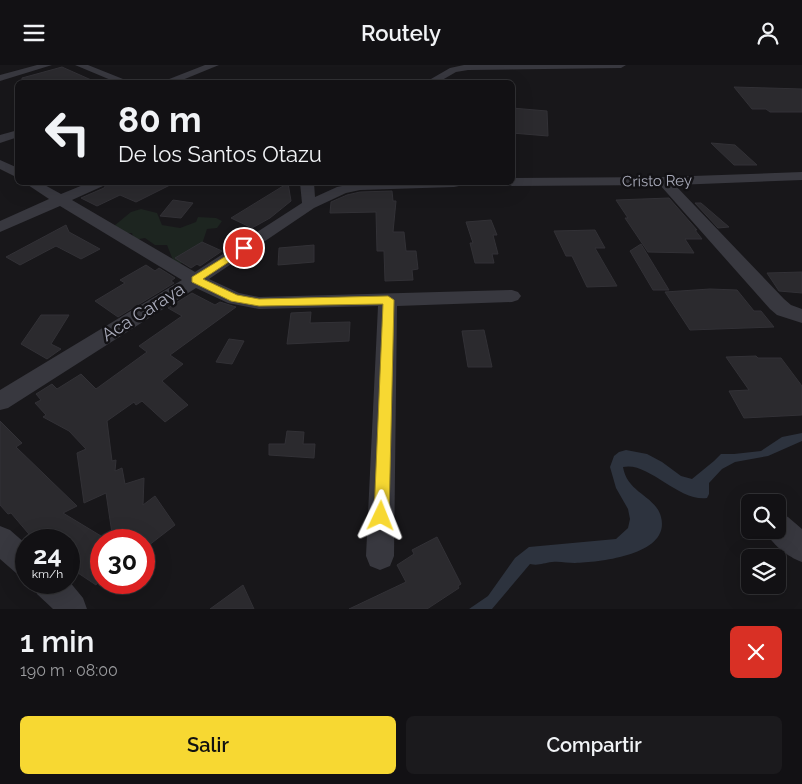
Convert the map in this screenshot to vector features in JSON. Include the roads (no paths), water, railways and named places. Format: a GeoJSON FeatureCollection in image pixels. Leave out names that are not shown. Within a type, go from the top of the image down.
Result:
{"type":"FeatureCollection","features":[{"type":"Feature","properties":{"kind":"street"},"geometry":{"type":"LineString","coordinates":[[0,78],[47,65]]}},
{"type":"Feature","properties":{"kind":"street"},"geometry":{"type":"LineString","coordinates":[[80,65],[120,80]]}},
{"type":"Feature","properties":{"kind":"street"},"geometry":{"type":"LineString","coordinates":[[172,80],[214,65]]}},
{"type":"Feature","properties":{"kind":"street"},"geometry":{"type":"LineString","coordinates":[[435,80],[453,70],[476,67],[621,65]]}},
{"type":"Feature","properties":{"kind":"street"},"geometry":{"type":"LineString","coordinates":[[0,139],[15,134]]}},
{"type":"Feature","properties":{"kind":"street"},"geometry":{"type":"LineString","coordinates":[[0,163],[15,172]]}},
{"type":"Feature","properties":{"kind":"street","name":"Cristo Rey"},"geometry":{"type":"LineString","coordinates":[[515,182],[664,181],[802,175]]}},
{"type":"Feature","properties":{"kind":"street"},"geometry":{"type":"LineString","coordinates":[[664,181],[777,304],[784,310],[802,316]]}},
{"type":"Feature","properties":{"kind":"street"},"geometry":{"type":"LineString","coordinates":[[36,185],[195,280],[235,299],[259,303],[512,296]]}},
{"type":"Feature","properties":{"kind":"street"},"geometry":{"type":"LineString","coordinates":[[0,227],[93,185]]}},
{"type":"Feature","properties":{"kind":"street"},"geometry":{"type":"LineString","coordinates":[[308,185],[309,205],[342,190],[360,186],[391,185]]}},
{"type":"Feature","properties":{"kind":"street","name":"Aca Caraya"},"geometry":{"type":"LineString","coordinates":[[0,401],[195,280],[309,205]]}},
{"type":"Feature","properties":{"kind":"street"},"geometry":{"type":"LineString","coordinates":[[380,556],[388,300]]}},
{"type":"Feature","properties":{"kind":"street"},"geometry":{"type":"LineString","coordinates":[[786,534],[802,548]]}},
{"type":"Feature","properties":{"kind":"street"},"geometry":{"type":"LineString","coordinates":[[0,540],[15,553]]}},
{"type":"Feature","properties":{"kind":"street"},"geometry":{"type":"LineString","coordinates":[[58,594],[72,609]]}}]}
